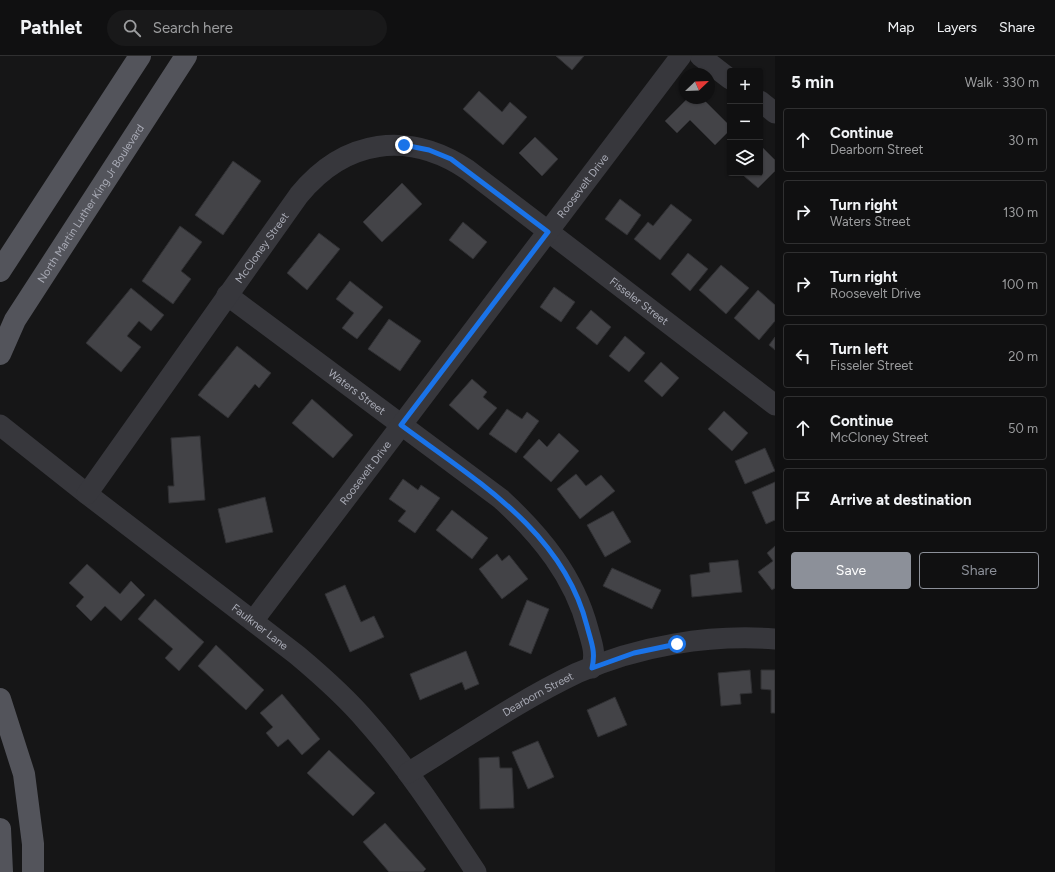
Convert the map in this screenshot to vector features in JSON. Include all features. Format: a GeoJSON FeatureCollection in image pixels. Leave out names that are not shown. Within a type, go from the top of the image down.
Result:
{"type":"FeatureCollection","features":[{"type":"Feature","properties":{"kind":"main road"},"geometry":{"type":"LineString","coordinates":[[0,271],[140,56]]}},
{"type":"Feature","properties":{"kind":"main road","name":"North Martin Luther King Jr Boulevard"},"geometry":{"type":"LineString","coordinates":[[0,354],[15,320],[186,56]]}},
{"type":"Feature","properties":{"kind":"main road"},"geometry":{"type":"LineString","coordinates":[[0,699],[24,774],[33,844],[33,872]]}},
{"type":"Feature","properties":{"kind":"main road"},"geometry":{"type":"LineString","coordinates":[[0,829],[2,872]]}},
{"type":"Feature","properties":{"kind":"street","name":"Roosevelt Drive"},"geometry":{"type":"LineString","coordinates":[[253,621],[681,56]]}},
{"type":"Feature","properties":{"kind":"street"},"geometry":{"type":"LineString","coordinates":[[700,56],[727,76]]}},
{"type":"Feature","properties":{"kind":"street"},"geometry":{"type":"LineString","coordinates":[[763,103],[775,113]]}},
{"type":"Feature","properties":{"kind":"street","name":"McCloney Street"},"geometry":{"type":"LineString","coordinates":[[86,494],[312,179],[326,167],[346,156],[367,148],[404,145],[429,150],[451,159],[504,198]]}},
{"type":"Feature","properties":{"kind":"street","name":"Fisseler Street"},"geometry":{"type":"LineString","coordinates":[[504,198],[775,406]]}},
{"type":"Feature","properties":{"kind":"street","name":"Waters Street"},"geometry":{"type":"LineString","coordinates":[[227,296],[501,500],[527,523],[550,550],[562,569],[585,617],[595,656],[592,668]]}},
{"type":"Feature","properties":{"kind":"street","name":"Faulkner Lane"},"geometry":{"type":"LineString","coordinates":[[0,425],[86,494],[297,655],[330,683],[367,722],[408,773],[429,801],[476,872]]}},
{"type":"Feature","properties":{"kind":"street","name":"Dearborn Street"},"geometry":{"type":"LineString","coordinates":[[408,773],[546,689],[592,668],[634,653],[677,644],[713,639],[775,639]]}},
{"type":"Feature","properties":{"kind":"building"},"geometry":{"type":"Polygon","coordinates":[[[556,56],[584,56],[572,70],[556,56]]]}},
{"type":"Feature","properties":{"kind":"building"},"geometry":{"type":"Polygon","coordinates":[[[479,91],[502,112],[510,102],[527,117],[503,145],[463,109],[479,91]]]}},
{"type":"Feature","properties":{"kind":"building"},"geometry":{"type":"Polygon","coordinates":[[[682,104],[708,104],[727,123],[727,133],[715,145],[690,120],[677,133],[665,121],[682,104]]]}},
{"type":"Feature","properties":{"kind":"building"},"geometry":{"type":"Polygon","coordinates":[[[535,137],[558,159],[542,176],[519,153],[535,137]]]}},
{"type":"Feature","properties":{"kind":"building"},"geometry":{"type":"Polygon","coordinates":[[[763,148],[775,160],[775,171],[758,188],[744,176],[763,176],[763,148]]]}},
{"type":"Feature","properties":{"kind":"building"},"geometry":{"type":"Polygon","coordinates":[[[233,161],[261,181],[223,235],[195,215],[233,161]]]}},
{"type":"Feature","properties":{"kind":"building"},"geometry":{"type":"Polygon","coordinates":[[[402,183],[422,204],[382,242],[363,222],[402,183]]]}},
{"type":"Feature","properties":{"kind":"building"},"geometry":{"type":"Polygon","coordinates":[[[620,199],[641,215],[627,235],[605,219],[620,199]]]}},
{"type":"Feature","properties":{"kind":"building"},"geometry":{"type":"Polygon","coordinates":[[[671,204],[692,220],[660,260],[634,239],[648,222],[653,226],[671,204]]]}},
{"type":"Feature","properties":{"kind":"building"},"geometry":{"type":"Polygon","coordinates":[[[463,222],[487,242],[473,259],[449,240],[463,222]]]}},
{"type":"Feature","properties":{"kind":"building"},"geometry":{"type":"Polygon","coordinates":[[[180,226],[202,242],[181,271],[191,279],[173,304],[142,281],[180,226]]]}},
{"type":"Feature","properties":{"kind":"building"},"geometry":{"type":"Polygon","coordinates":[[[319,233],[340,249],[307,290],[287,273],[319,233]]]}},
{"type":"Feature","properties":{"kind":"building"},"geometry":{"type":"Polygon","coordinates":[[[688,253],[708,269],[690,291],[671,274],[688,253]]]}},
{"type":"Feature","properties":{"kind":"building"},"geometry":{"type":"Polygon","coordinates":[[[721,265],[749,288],[726,314],[699,290],[721,265]]]}},
{"type":"Feature","properties":{"kind":"building"},"geometry":{"type":"Polygon","coordinates":[[[350,281],[383,307],[357,339],[342,328],[354,313],[336,299],[350,281]]]}},
{"type":"Feature","properties":{"kind":"building"},"geometry":{"type":"Polygon","coordinates":[[[554,287],[575,302],[561,322],[540,307],[554,287]]]}},
{"type":"Feature","properties":{"kind":"building"},"geometry":{"type":"Polygon","coordinates":[[[131,288],[164,315],[151,331],[139,321],[127,336],[141,347],[121,372],[86,343],[131,288]]]}},
{"type":"Feature","properties":{"kind":"building"},"geometry":{"type":"Polygon","coordinates":[[[758,290],[775,305],[775,321],[759,340],[734,318],[758,290]]]}},
{"type":"Feature","properties":{"kind":"building"},"geometry":{"type":"Polygon","coordinates":[[[591,310],[611,327],[597,345],[576,328],[591,310]]]}},
{"type":"Feature","properties":{"kind":"building"},"geometry":{"type":"Polygon","coordinates":[[[389,319],[421,341],[400,371],[368,349],[389,319]]]}},
{"type":"Feature","properties":{"kind":"building"},"geometry":{"type":"Polygon","coordinates":[[[625,336],[645,353],[629,372],[609,356],[625,336]]]}},
{"type":"Feature","properties":{"kind":"building"},"geometry":{"type":"Polygon","coordinates":[[[775,337],[775,350],[769,345],[775,337]]]}},
{"type":"Feature","properties":{"kind":"building"},"geometry":{"type":"Polygon","coordinates":[[[237,346],[271,373],[259,388],[255,384],[228,418],[198,395],[237,346]]]}},
{"type":"Feature","properties":{"kind":"building"},"geometry":{"type":"Polygon","coordinates":[[[661,362],[679,378],[662,397],[644,381],[661,362]]]}},
{"type":"Feature","properties":{"kind":"building"},"geometry":{"type":"Polygon","coordinates":[[[472,379],[487,392],[483,397],[497,408],[478,430],[449,405],[472,379]]]}},
{"type":"Feature","properties":{"kind":"building"},"geometry":{"type":"Polygon","coordinates":[[[312,399],[353,435],[333,458],[292,423],[312,399]]]}},
{"type":"Feature","properties":{"kind":"building"},"geometry":{"type":"Polygon","coordinates":[[[507,409],[522,419],[527,412],[539,421],[516,453],[489,434],[507,409]]]}},
{"type":"Feature","properties":{"kind":"building"},"geometry":{"type":"Polygon","coordinates":[[[724,411],[748,433],[732,451],[708,429],[724,411]]]}},
{"type":"Feature","properties":{"kind":"building"},"geometry":{"type":"Polygon","coordinates":[[[559,433],[579,451],[551,482],[523,457],[539,439],[547,447],[559,433]]]}},
{"type":"Feature","properties":{"kind":"building"},"geometry":{"type":"Polygon","coordinates":[[[200,436],[205,500],[169,503],[168,486],[174,486],[171,438],[200,436]]]}},
{"type":"Feature","properties":{"kind":"building"},"geometry":{"type":"Polygon","coordinates":[[[765,448],[775,471],[745,484],[735,461],[765,448]]]}},
{"type":"Feature","properties":{"kind":"building"},"geometry":{"type":"Polygon","coordinates":[[[576,474],[586,486],[601,475],[615,491],[580,519],[557,489],[576,474]]]}},
{"type":"Feature","properties":{"kind":"building"},"geometry":{"type":"Polygon","coordinates":[[[403,479],[418,490],[421,485],[440,498],[415,533],[398,521],[406,511],[389,499],[403,479]]]}},
{"type":"Feature","properties":{"kind":"building"},"geometry":{"type":"Polygon","coordinates":[[[775,482],[775,520],[766,524],[752,492],[775,482]]]}},
{"type":"Feature","properties":{"kind":"building"},"geometry":{"type":"Polygon","coordinates":[[[265,497],[273,532],[226,543],[218,509],[265,497]]]}},
{"type":"Feature","properties":{"kind":"building"},"geometry":{"type":"Polygon","coordinates":[[[452,510],[488,538],[472,559],[436,530],[452,510]]]}},
{"type":"Feature","properties":{"kind":"building"},"geometry":{"type":"Polygon","coordinates":[[[613,511],[631,542],[605,557],[587,525],[613,511]]]}},
{"type":"Feature","properties":{"kind":"building"},"geometry":{"type":"Polygon","coordinates":[[[775,546],[775,588],[772,590],[758,572],[773,561],[767,553],[775,546]]]}},
{"type":"Feature","properties":{"kind":"building"},"geometry":{"type":"Polygon","coordinates":[[[497,554],[502,561],[509,555],[528,579],[502,599],[479,569],[497,554]]]}},
{"type":"Feature","properties":{"kind":"building"},"geometry":{"type":"Polygon","coordinates":[[[738,560],[742,592],[692,597],[690,575],[710,572],[709,563],[738,560]]]}},
{"type":"Feature","properties":{"kind":"building"},"geometry":{"type":"Polygon","coordinates":[[[87,564],[120,594],[131,581],[145,595],[121,621],[105,606],[91,621],[76,606],[84,597],[69,583],[87,564]]]}},
{"type":"Feature","properties":{"kind":"building"},"geometry":{"type":"Polygon","coordinates":[[[612,568],[661,590],[652,609],[603,586],[612,568]]]}},
{"type":"Feature","properties":{"kind":"building"},"geometry":{"type":"Polygon","coordinates":[[[345,585],[361,622],[374,616],[384,637],[350,652],[325,594],[345,585]]]}},
{"type":"Feature","properties":{"kind":"building"},"geometry":{"type":"Polygon","coordinates":[[[155,599],[204,642],[179,671],[165,658],[173,649],[138,619],[155,599]]]}},
{"type":"Feature","properties":{"kind":"building"},"geometry":{"type":"Polygon","coordinates":[[[527,600],[549,609],[531,654],[509,645],[527,600]]]}},
{"type":"Feature","properties":{"kind":"building"},"geometry":{"type":"Polygon","coordinates":[[[216,645],[264,690],[246,710],[198,666],[216,645]]]}},
{"type":"Feature","properties":{"kind":"building"},"geometry":{"type":"Polygon","coordinates":[[[466,651],[479,684],[465,690],[462,682],[420,700],[410,674],[466,651]]]}},
{"type":"Feature","properties":{"kind":"building"},"geometry":{"type":"Polygon","coordinates":[[[750,670],[752,693],[740,694],[741,704],[721,706],[718,673],[750,670]]]}},
{"type":"Feature","properties":{"kind":"building"},"geometry":{"type":"Polygon","coordinates":[[[761,670],[775,670],[775,713],[771,713],[771,690],[761,689],[761,670]]]}},
{"type":"Feature","properties":{"kind":"building"},"geometry":{"type":"Polygon","coordinates":[[[282,694],[320,739],[302,755],[288,739],[278,747],[266,733],[273,727],[260,713],[282,694]]]}},
{"type":"Feature","properties":{"kind":"building"},"geometry":{"type":"Polygon","coordinates":[[[615,697],[627,725],[598,737],[587,710],[615,697]]]}},
{"type":"Feature","properties":{"kind":"building"},"geometry":{"type":"Polygon","coordinates":[[[538,741],[554,777],[528,789],[512,752],[538,741]]]}},
{"type":"Feature","properties":{"kind":"building"},"geometry":{"type":"Polygon","coordinates":[[[329,750],[375,793],[353,816],[307,773],[329,750]]]}},
{"type":"Feature","properties":{"kind":"building"},"geometry":{"type":"Polygon","coordinates":[[[499,757],[500,768],[512,768],[514,808],[480,809],[479,758],[499,757]]]}},
{"type":"Feature","properties":{"kind":"building"},"geometry":{"type":"Polygon","coordinates":[[[385,823],[426,869],[423,872],[389,872],[363,842],[385,823]]]}},
{"type":"Feature","properties":{"kind":"route"},"geometry":{"type":"LineString","coordinates":[[404,145],[429,150],[451,159],[468,170],[548,232],[401,425],[501,500],[527,523],[550,550],[577,596],[585,617],[595,656],[592,668],[634,653],[677,644]]}}]}
